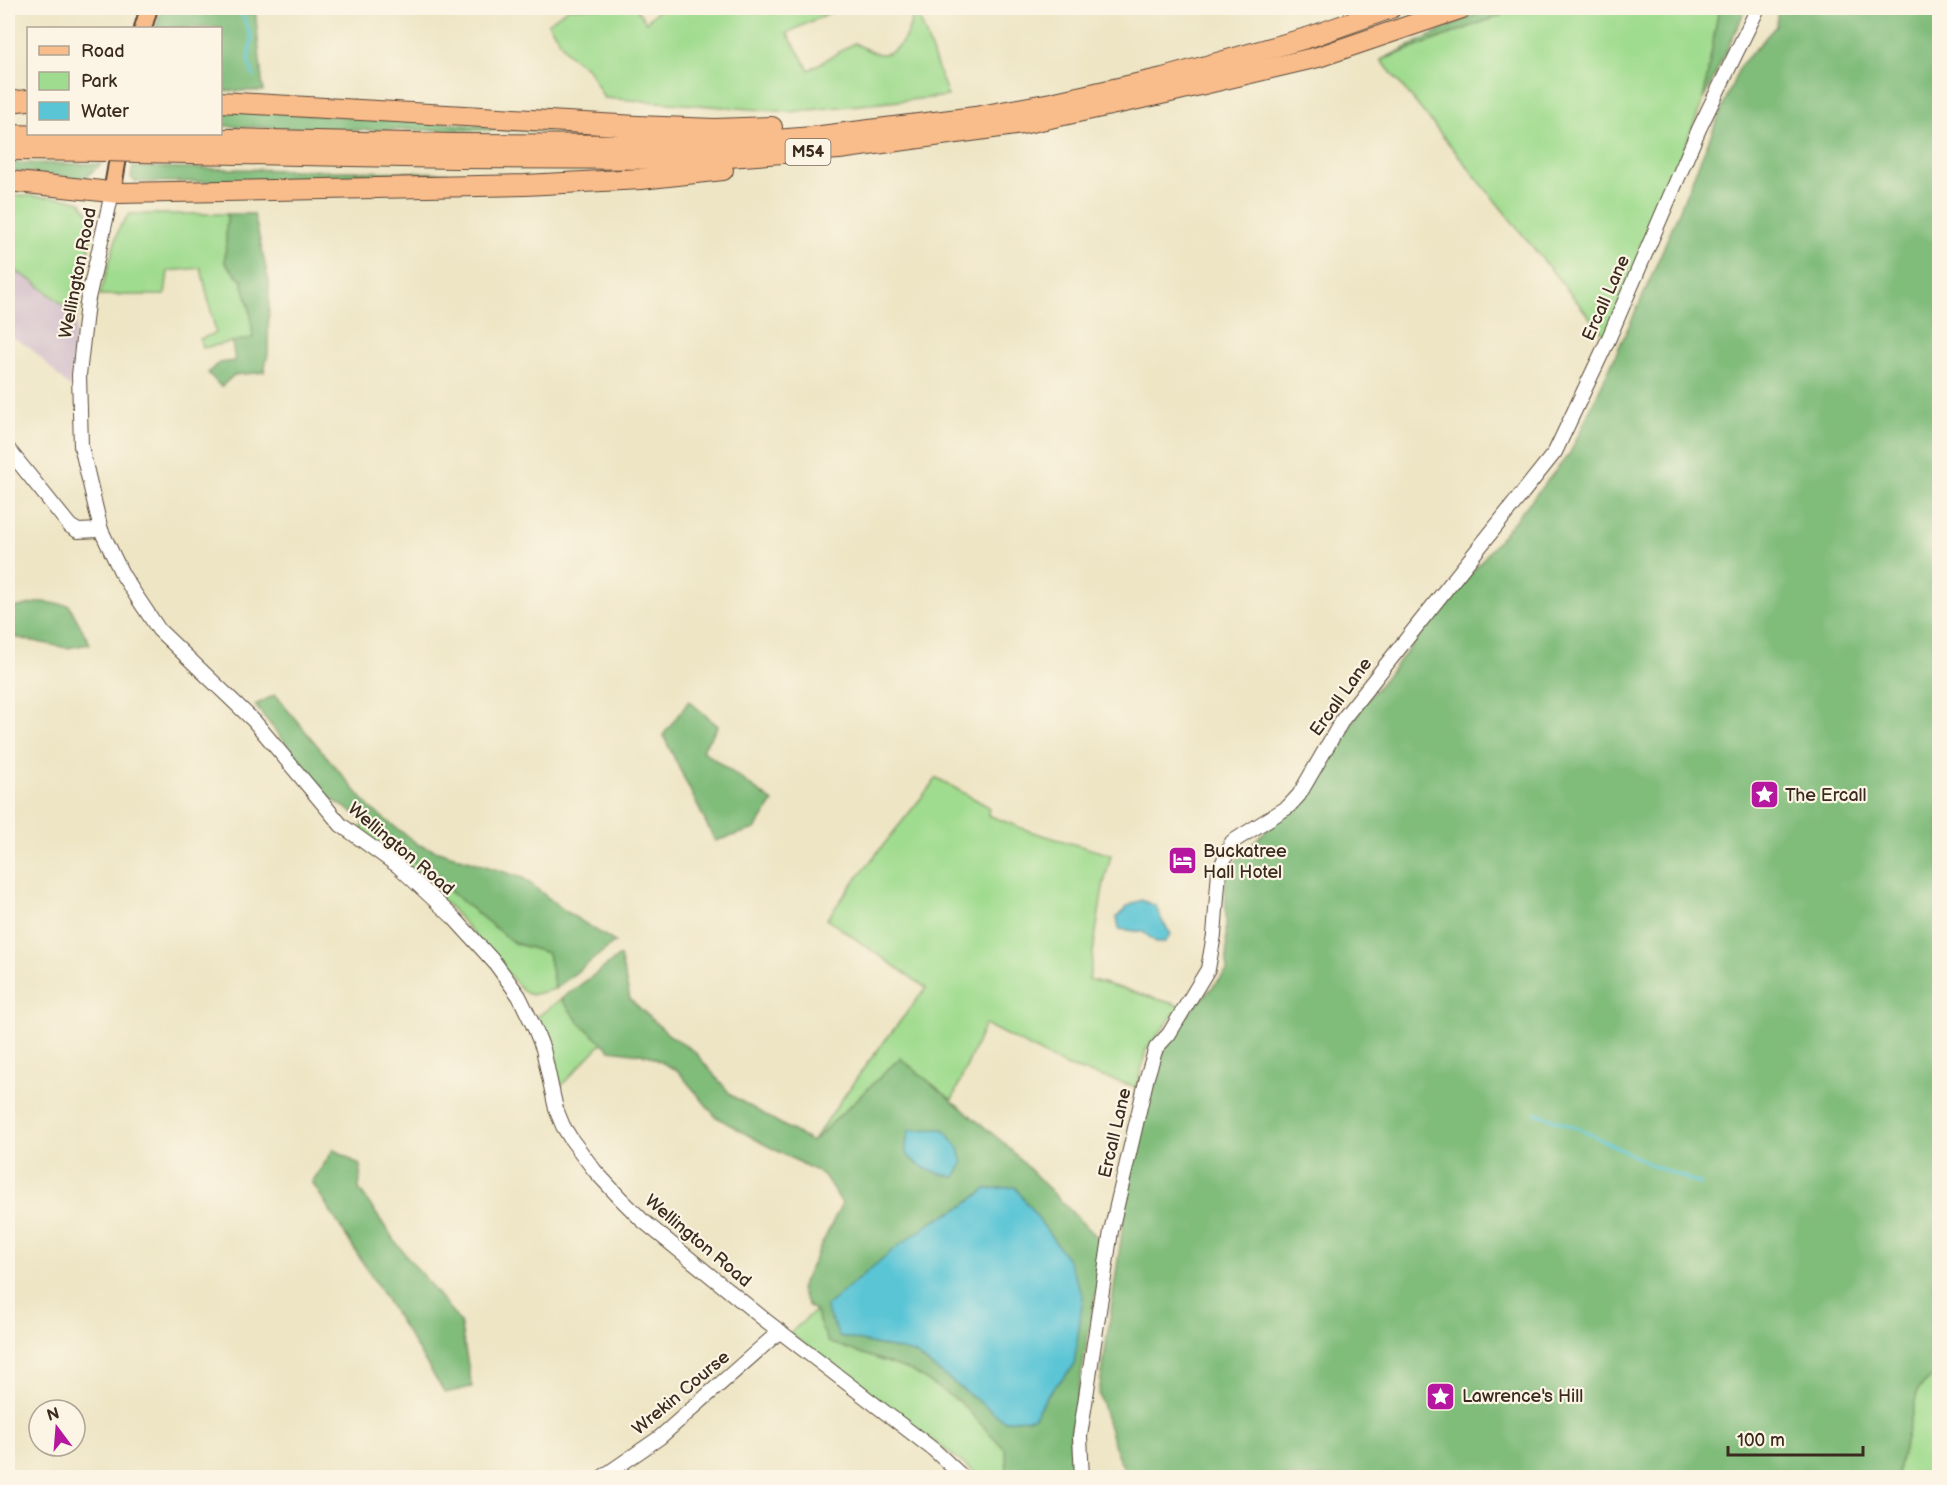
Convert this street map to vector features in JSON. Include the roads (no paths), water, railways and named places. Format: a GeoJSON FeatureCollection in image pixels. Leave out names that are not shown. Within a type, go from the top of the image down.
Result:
{"type":"FeatureCollection","features":[{"type":"Feature","properties":{"kind":"highway","name":"M54"},"geometry":{"type":"LineString","coordinates":[[8,150],[121,142],[721,144],[813,137],[905,127],[1051,103],[1163,78],[1310,37],[1390,8]]}},
{"type":"Feature","properties":{"kind":"highway","name":"M54"},"geometry":{"type":"LineString","coordinates":[[8,135],[454,159],[701,159],[839,149],[1022,124],[1155,96],[1318,57],[1462,8]]}},
{"type":"Feature","properties":{"kind":"highway"},"geometry":{"type":"LineString","coordinates":[[8,102],[27,100]]}},
{"type":"Feature","properties":{"kind":"highway","name":"M54"},"geometry":{"type":"LineString","coordinates":[[222,102],[715,129],[882,119],[955,110],[1051,103]]}},
{"type":"Feature","properties":{"kind":"highway","name":"M54"},"geometry":{"type":"LineString","coordinates":[[112,193],[525,185],[641,179],[765,166],[839,149]]}},
{"type":"Feature","properties":{"kind":"highway"},"geometry":{"type":"LineString","coordinates":[[8,181],[112,193]]}},
{"type":"Feature","properties":{"kind":"main road"},"geometry":{"type":"LineString","coordinates":[[142,27],[149,8]]}},
{"type":"Feature","properties":{"kind":"main road"},"geometry":{"type":"LineString","coordinates":[[112,193],[121,142]]}},
{"type":"Feature","properties":{"kind":"street","name":"Ercall Lane"},"geometry":{"type":"LineString","coordinates":[[1082,1478],[1080,1436],[1111,1231],[1147,1077],[1156,1048],[1169,1034],[1208,969],[1216,915],[1219,871],[1232,842],[1288,807],[1299,795],[1343,719],[1556,452],[1608,340],[1699,129],[1758,8]]}},
{"type":"Feature","properties":{"kind":"street","name":"Wellington Road"},"geometry":{"type":"LineString","coordinates":[[112,193],[87,303],[79,375],[81,446],[101,530],[122,574],[159,630],[254,721],[341,825],[398,866],[455,919],[495,963],[519,996],[535,1029],[543,1049],[556,1109],[563,1126],[595,1171],[642,1220],[780,1331],[934,1450],[964,1478]]}},
{"type":"Feature","properties":{"kind":"street"},"geometry":{"type":"LineString","coordinates":[[8,449],[70,526],[78,531],[101,530]]}},
{"type":"Feature","properties":{"kind":"street","name":"Wrekin Course"},"geometry":{"type":"LineString","coordinates":[[602,1478],[659,1438],[780,1331]]}},
{"type":"Feature","properties":{"kind":"water"},"geometry":{"type":"Polygon","coordinates":[[[1141,900],[1156,906],[1171,934],[1165,942],[1156,942],[1143,932],[1119,929],[1117,917],[1128,906],[1141,900]]]}},
{"type":"Feature","properties":{"kind":"water"},"geometry":{"type":"Polygon","coordinates":[[[943,1129],[959,1148],[963,1164],[955,1177],[929,1170],[917,1164],[906,1154],[909,1130],[943,1129]]]}},
{"type":"Feature","properties":{"kind":"water"},"geometry":{"type":"Polygon","coordinates":[[[1015,1187],[1067,1258],[1083,1296],[1074,1366],[1048,1394],[1033,1418],[1005,1421],[914,1353],[839,1336],[825,1307],[894,1249],[931,1223],[965,1205],[986,1189],[1015,1187]]]}},
{"type":"Feature","properties":{"kind":"waterway"},"geometry":{"type":"LineString","coordinates":[[242,8],[242,14],[252,39],[248,60],[254,77]]}},
{"type":"Feature","properties":{"kind":"waterway"},"geometry":{"type":"LineString","coordinates":[[1536,1113],[1580,1129],[1654,1166],[1701,1184]]}},
{"type":"Feature","properties":{"kind":"place","name":"The Ercall"},"geometry":{"type":"Point","coordinates":[1764,795]}},
{"type":"Feature","properties":{"kind":"place","name":"Buckatree Hall Hotel"},"geometry":{"type":"Point","coordinates":[1182,861]}},
{"type":"Feature","properties":{"kind":"place","name":"Lawrence's Hill"},"geometry":{"type":"Point","coordinates":[1441,1396]}}]}
